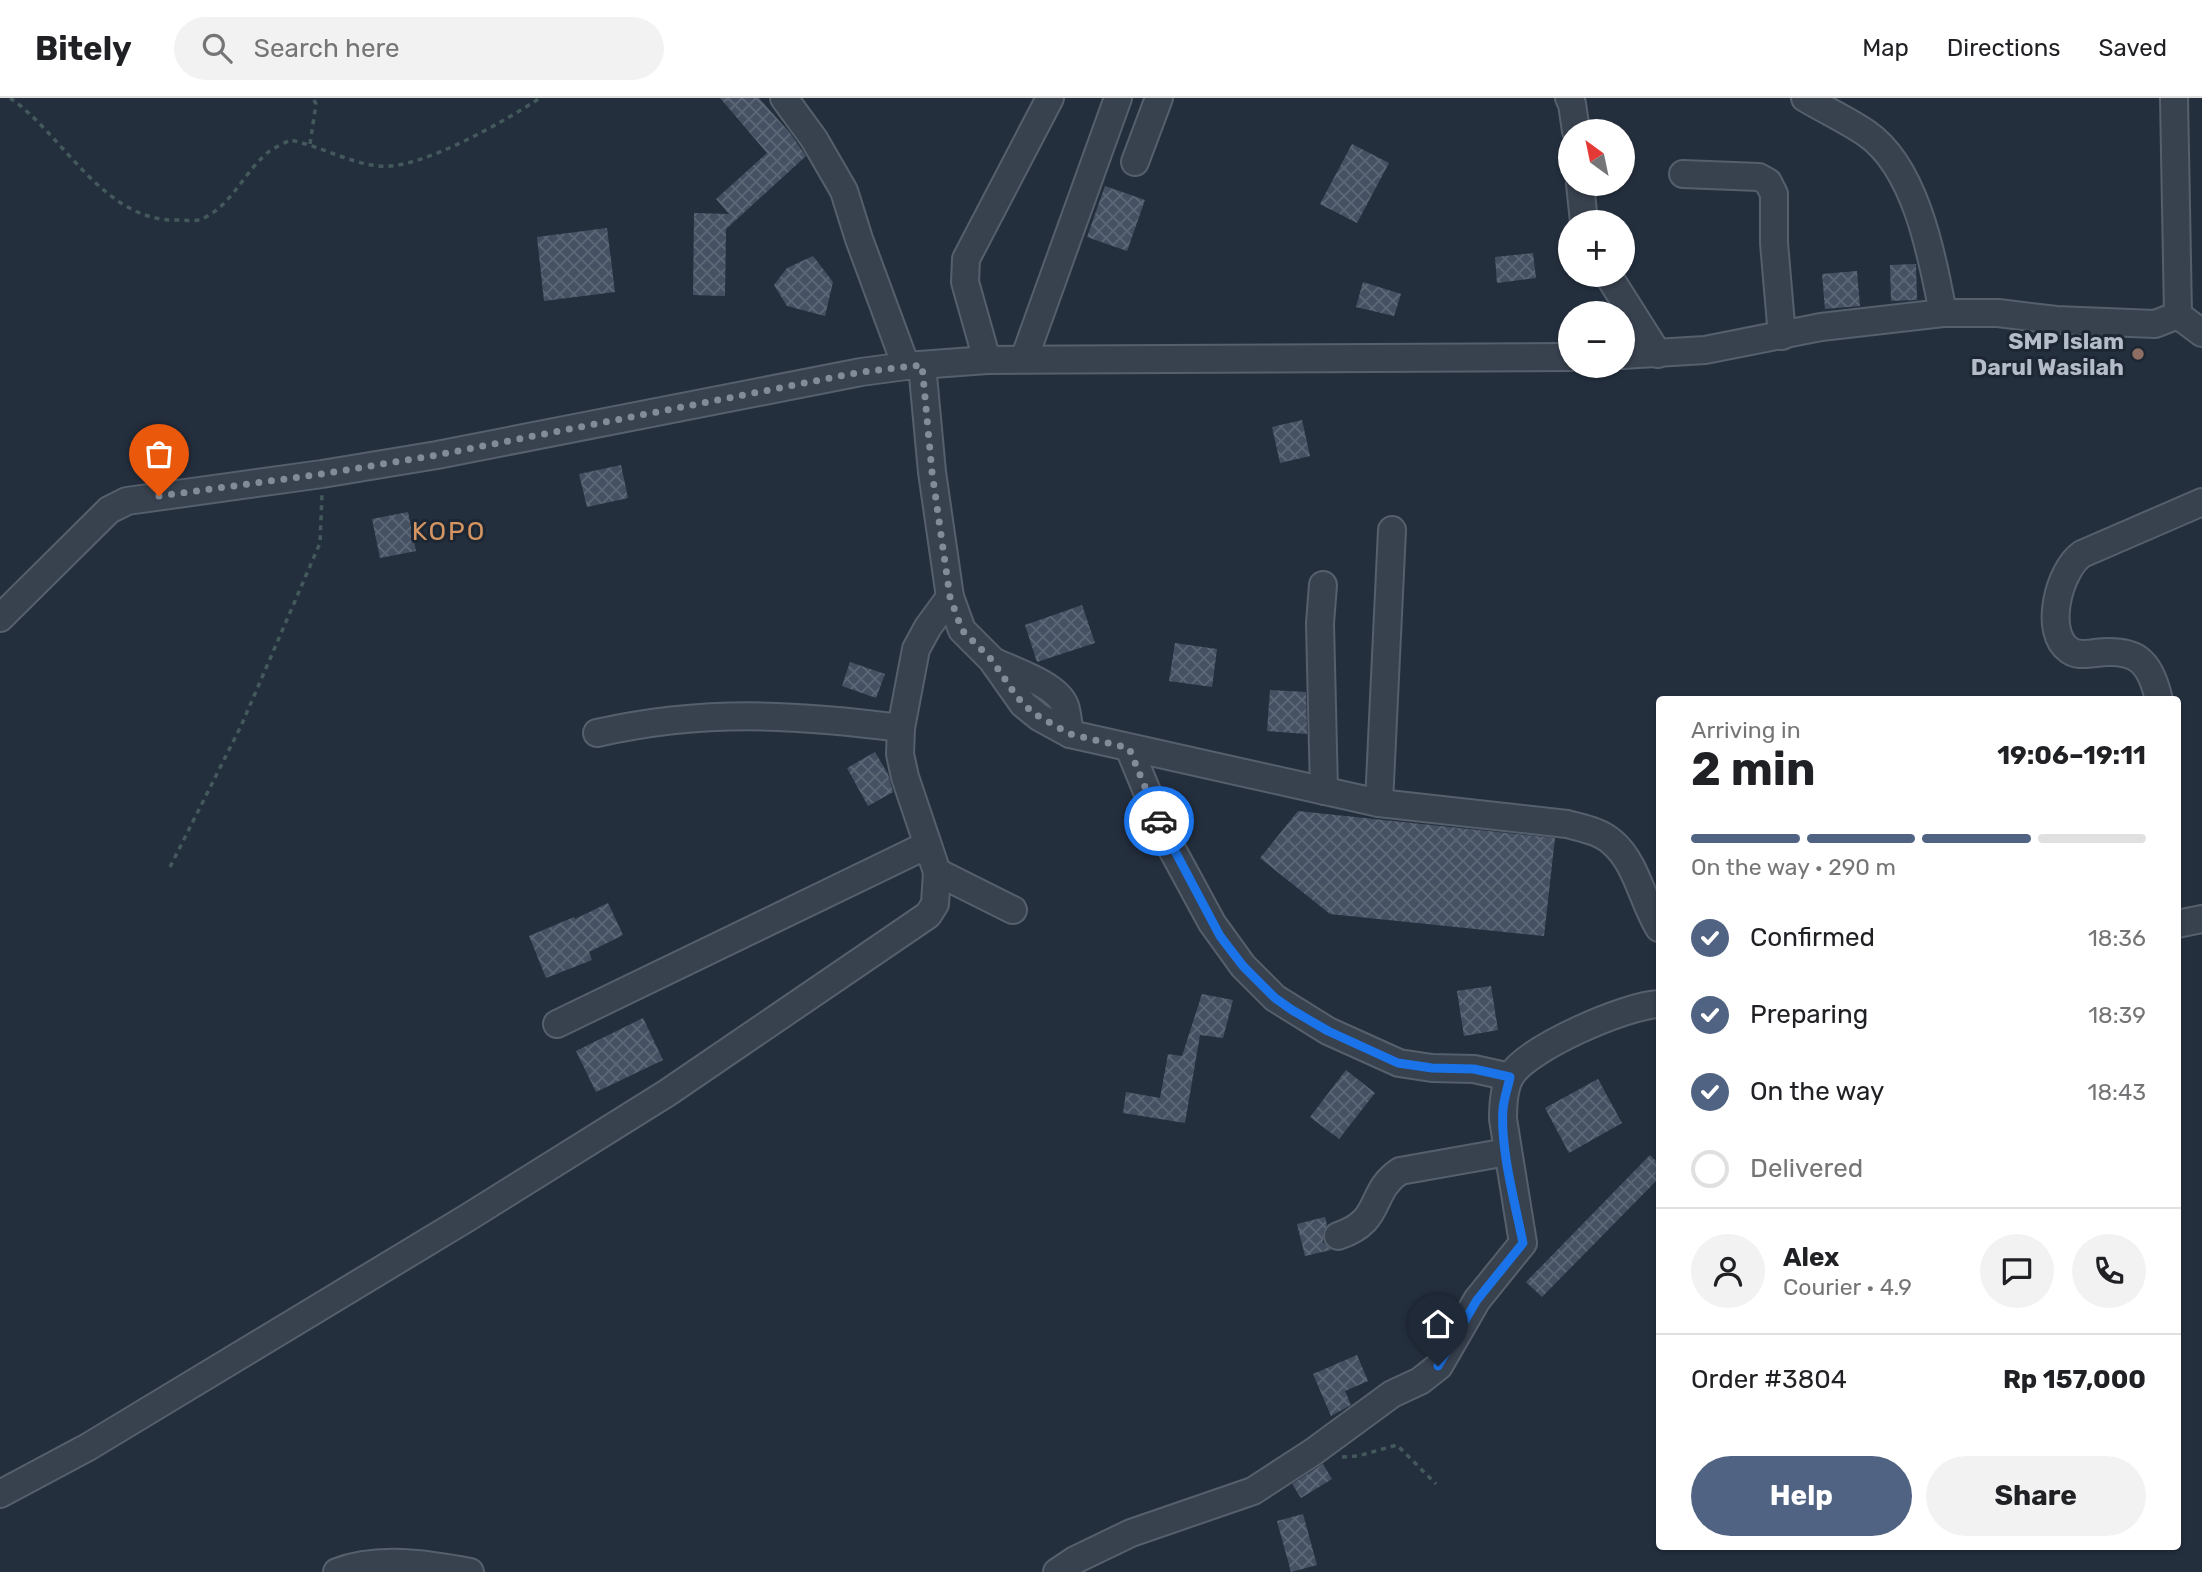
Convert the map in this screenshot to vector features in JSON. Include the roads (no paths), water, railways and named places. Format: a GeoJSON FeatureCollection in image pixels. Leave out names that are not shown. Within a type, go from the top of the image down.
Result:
{"type":"FeatureCollection","features":[{"type":"Feature","properties":{"kind":"street"},"geometry":{"type":"LineString","coordinates":[[784,98],[814,139],[844,191],[859,239],[914,365],[950,597],[962,630],[992,660],[1023,705],[1070,734],[1324,791],[1379,803],[1567,824],[1592,830],[1612,841],[1628,861],[1656,922]]}},
{"type":"Feature","properties":{"kind":"street"},"geometry":{"type":"LineString","coordinates":[[987,359],[965,282],[966,259],[1050,98]]}},
{"type":"Feature","properties":{"kind":"street"},"geometry":{"type":"LineString","coordinates":[[1024,359],[1118,98]]}},
{"type":"Feature","properties":{"kind":"street"},"geometry":{"type":"LineString","coordinates":[[1135,162],[1158,98]]}},
{"type":"Feature","properties":{"kind":"street"},"geometry":{"type":"LineString","coordinates":[[1569,98],[1574,119]]}},
{"type":"Feature","properties":{"kind":"street"},"geometry":{"type":"LineString","coordinates":[[1805,98],[1867,134],[1889,154],[1901,170],[1931,249],[1943,313]]}},
{"type":"Feature","properties":{"kind":"street"},"geometry":{"type":"LineString","coordinates":[[2174,98],[2178,315]]}},
{"type":"Feature","properties":{"kind":"street"},"geometry":{"type":"LineString","coordinates":[[1683,174],[1759,177],[1771,187],[1774,194],[1774,243],[1782,336]]}},
{"type":"Feature","properties":{"kind":"street"},"geometry":{"type":"LineString","coordinates":[[1616,287],[1658,354]]}},
{"type":"Feature","properties":{"kind":"street"},"geometry":{"type":"LineString","coordinates":[[1635,355],[1705,350],[1821,327],[1943,313],[1998,313],[2056,320],[2155,324],[2178,315]]}},
{"type":"Feature","properties":{"kind":"street"},"geometry":{"type":"LineString","coordinates":[[2178,315],[2202,333]]}},
{"type":"Feature","properties":{"kind":"street"},"geometry":{"type":"LineString","coordinates":[[0,618],[115,506],[132,500],[322,474],[489,445],[861,372],[987,359],[1558,356]]}},
{"type":"Feature","properties":{"kind":"street"},"geometry":{"type":"LineString","coordinates":[[2158,696],[2148,671],[2134,656],[2116,651],[2078,654],[2064,646],[2056,619],[2062,578],[2069,565],[2082,554],[2202,502]]}},
{"type":"Feature","properties":{"kind":"street"},"geometry":{"type":"LineString","coordinates":[[1379,803],[1392,530]]}},
{"type":"Feature","properties":{"kind":"street"},"geometry":{"type":"LineString","coordinates":[[1322,585],[1320,622],[1324,791]]}},
{"type":"Feature","properties":{"kind":"street"},"geometry":{"type":"LineString","coordinates":[[0,1494],[99,1441],[456,1225],[667,1093],[928,915],[935,904],[937,872],[905,777],[901,754],[901,728],[916,649],[950,597]]}},
{"type":"Feature","properties":{"kind":"street"},"geometry":{"type":"LineString","coordinates":[[597,733],[674,719],[739,716],[821,718],[901,728]]}},
{"type":"Feature","properties":{"kind":"street"},"geometry":{"type":"LineString","coordinates":[[1129,748],[1167,840],[1212,923],[1243,966],[1275,998],[1328,1031],[1398,1063],[1432,1068],[1474,1069],[1510,1077]]}},
{"type":"Feature","properties":{"kind":"street"},"geometry":{"type":"LineString","coordinates":[[557,1024],[927,845]]}},
{"type":"Feature","properties":{"kind":"street"},"geometry":{"type":"LineString","coordinates":[[937,872],[1013,909]]}},
{"type":"Feature","properties":{"kind":"street"},"geometry":{"type":"LineString","coordinates":[[2181,923],[2202,919]]}},
{"type":"Feature","properties":{"kind":"street"},"geometry":{"type":"LineString","coordinates":[[1057,1572],[1075,1560],[1131,1533],[1247,1494],[1312,1452],[1392,1394],[1420,1381],[1433,1371],[1477,1300],[1523,1243],[1507,1152],[1503,1108],[1510,1077],[1529,1056],[1571,1035],[1625,1010],[1656,1005]]}},
{"type":"Feature","properties":{"kind":"street"},"geometry":{"type":"LineString","coordinates":[[1338,1236],[1353,1231],[1366,1221],[1387,1183],[1400,1171],[1507,1152]]}},
{"type":"Feature","properties":{"kind":"street"},"geometry":{"type":"LineString","coordinates":[[337,1572],[372,1563],[443,1567],[470,1572]]}},
{"type":"Feature","properties":{"kind":"place","name":"SMP Islam Darul Wasilah"},"geometry":{"type":"Point","coordinates":[2138,354]}},
{"type":"Feature","properties":{"kind":"district","name":"KOPO"},"geometry":{"type":"Point","coordinates":[449,531]}}]}
